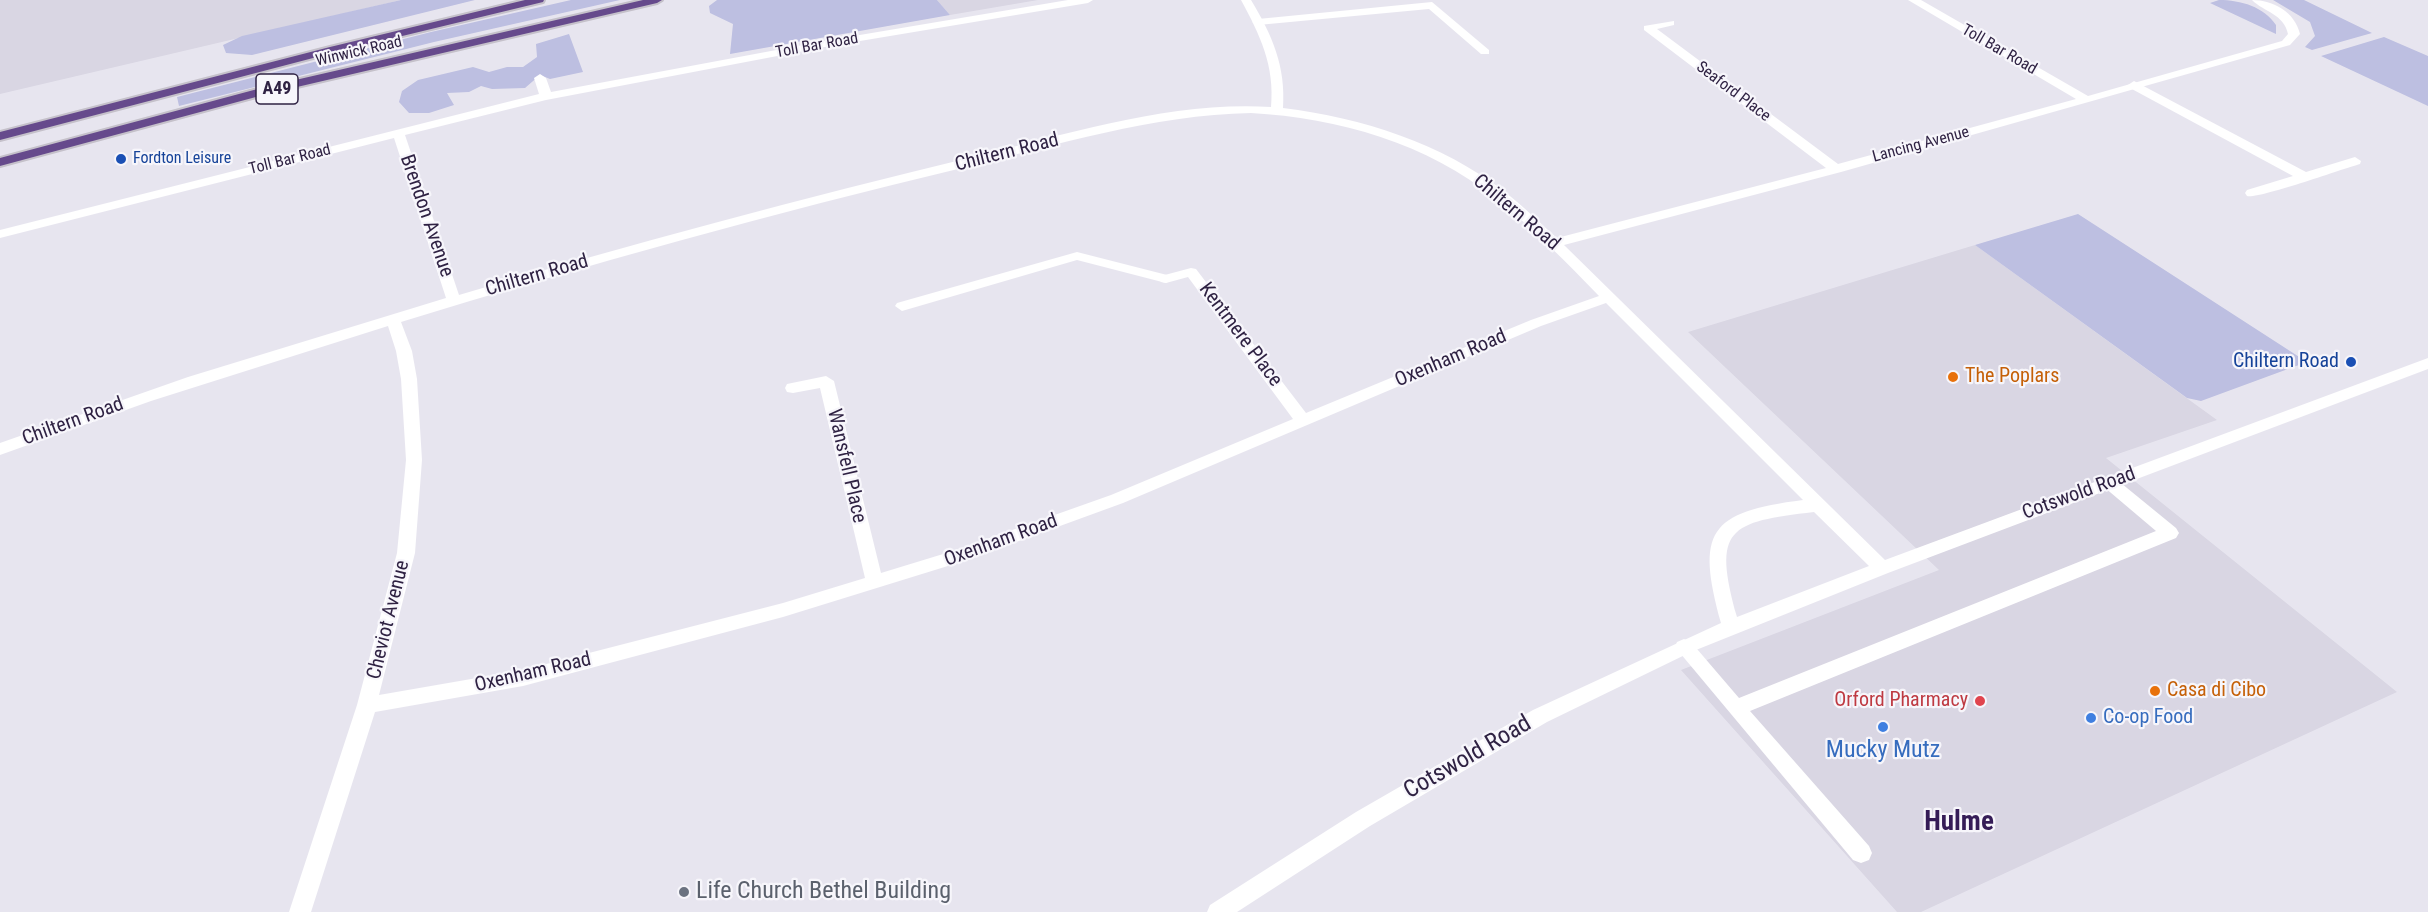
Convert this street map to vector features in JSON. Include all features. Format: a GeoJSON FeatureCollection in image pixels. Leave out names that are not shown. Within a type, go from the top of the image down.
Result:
{"type":"FeatureCollection","features":[{"type":"Feature","properties":{"kind":"highway","name":"Winwick Road"},"geometry":{"type":"LineString","coordinates":[[0,136],[324,51],[539,0]]}},
{"type":"Feature","properties":{"kind":"highway","name":"Winwick Road"},"geometry":{"type":"LineString","coordinates":[[0,162],[288,86],[657,0]]}},
{"type":"Feature","properties":{"kind":"street","name":"Toll Bar Road"},"geometry":{"type":"LineString","coordinates":[[0,234],[546,96],[830,43],[1088,0]]}},
{"type":"Feature","properties":{"kind":"street"},"geometry":{"type":"LineString","coordinates":[[1246,0],[1258,21],[1278,68],[1277,111]]}},
{"type":"Feature","properties":{"kind":"street","name":"Toll Bar Road"},"geometry":{"type":"LineString","coordinates":[[1913,0],[2085,99]]}},
{"type":"Feature","properties":{"kind":"street","name":"Lancing Avenue"},"geometry":{"type":"LineString","coordinates":[[1554,243],[1836,169],[2286,43],[2294,34],[2290,22],[2274,9],[2257,0]]}},
{"type":"Feature","properties":{"kind":"street"},"geometry":{"type":"LineString","coordinates":[[1258,21],[1432,5],[1485,52]]}},
{"type":"Feature","properties":{"kind":"street","name":"Seaford Place"},"geometry":{"type":"LineString","coordinates":[[1670,22],[1648,28],[1836,169]]}},
{"type":"Feature","properties":{"kind":"street"},"geometry":{"type":"LineString","coordinates":[[540,78],[546,96]]}},
{"type":"Feature","properties":{"kind":"street"},"geometry":{"type":"LineString","coordinates":[[2134,86],[2305,177]]}},
{"type":"Feature","properties":{"kind":"street","name":"Chiltern Road"},"geometry":{"type":"LineString","coordinates":[[0,449],[164,390],[454,300],[584,262],[855,190],[1136,121],[1219,110],[1277,111],[1330,118],[1378,131],[1424,148],[1462,168],[1500,194],[1554,243],[1882,568]]}},
{"type":"Feature","properties":{"kind":"street","name":"Brendon Avenue"},"geometry":{"type":"LineString","coordinates":[[398,132],[454,300]]}},
{"type":"Feature","properties":{"kind":"street"},"geometry":{"type":"LineString","coordinates":[[2252,193],[2355,161]]}},
{"type":"Feature","properties":{"kind":"street","name":"Kentmere Place"},"geometry":{"type":"LineString","coordinates":[[902,306],[1077,256],[1166,279],[1191,272],[1303,421]]}},
{"type":"Feature","properties":{"kind":"street","name":"Oxenham Road"},"geometry":{"type":"LineString","coordinates":[[367,705],[523,678],[783,610],[958,556],[1117,499],[1536,323],[1609,297]]}},
{"type":"Feature","properties":{"kind":"street","name":"Cheviot Avenue"},"geometry":{"type":"LineString","coordinates":[[300,912],[367,705],[406,553],[414,460],[409,379],[404,351],[393,319]]}},
{"type":"Feature","properties":{"kind":"street","name":"Cotswold Road"},"geometry":{"type":"LineString","coordinates":[[1218,912],[1363,819],[1540,716],[1684,647],[1882,568],[2428,363]]}},
{"type":"Feature","properties":{"kind":"street","name":"Wansfell Place"},"geometry":{"type":"LineString","coordinates":[[794,388],[826,381],[875,583]]}},
{"type":"Feature","properties":{"kind":"street"},"geometry":{"type":"LineString","coordinates":[[1736,708],[2170,533],[2110,483]]}},
{"type":"Feature","properties":{"kind":"street"},"geometry":{"type":"LineString","coordinates":[[1731,627],[1717,581],[1716,552],[1725,530],[1741,519],[1759,512],[1817,505]]}},
{"type":"Feature","properties":{"kind":"street"},"geometry":{"type":"LineString","coordinates":[[1684,647],[1861,853]]}},
{"type":"Feature","properties":{"kind":"shaded area"},"geometry":{"type":"Polygon","coordinates":[[[0,0],[401,0],[0,94],[0,0]]]}},
{"type":"Feature","properties":{"kind":"shaded area"},"geometry":{"type":"Polygon","coordinates":[[[401,0],[475,0],[252,55],[226,53],[223,45],[242,36],[401,0]]]}},
{"type":"Feature","properties":{"kind":"shaded area"},"geometry":{"type":"Polygon","coordinates":[[[571,0],[620,0],[434,42],[179,106],[177,97],[431,32],[571,0]]]}},
{"type":"Feature","properties":{"kind":"shaded area"},"geometry":{"type":"Polygon","coordinates":[[[717,0],[937,0],[950,15],[730,54],[733,24],[710,13],[709,6],[717,0]]]}},
{"type":"Feature","properties":{"kind":"shaded area"},"geometry":{"type":"Polygon","coordinates":[[[937,0],[1038,0],[950,15],[937,0]]]}},
{"type":"Feature","properties":{"kind":"shaded area"},"geometry":{"type":"Polygon","coordinates":[[[2219,0],[2236,1],[2258,9],[2276,25],[2276,34],[2210,3],[2219,0]]]}},
{"type":"Feature","properties":{"kind":"shaded area"},"geometry":{"type":"Polygon","coordinates":[[[2273,0],[2304,0],[2372,33],[2312,50],[2305,47],[2315,36],[2310,22],[2273,0]]]}},
{"type":"Feature","properties":{"kind":"shaded area"},"geometry":{"type":"Polygon","coordinates":[[[569,34],[583,72],[550,79],[540,75],[525,88],[492,89],[481,86],[469,92],[447,93],[454,105],[429,113],[409,113],[399,102],[402,91],[418,80],[473,67],[489,72],[507,67],[523,67],[537,57],[536,44],[569,34]]]}},
{"type":"Feature","properties":{"kind":"shaded area"},"geometry":{"type":"Polygon","coordinates":[[[2384,37],[2428,56],[2428,106],[2321,56],[2384,37]]]}},
{"type":"Feature","properties":{"kind":"shaded area"},"geometry":{"type":"Polygon","coordinates":[[[2078,214],[2307,362],[2201,401],[2187,398],[1975,245],[2078,214]]]}},
{"type":"Feature","properties":{"kind":"shaded area"},"geometry":{"type":"Polygon","coordinates":[[[1975,245],[2217,420],[2106,458],[2397,692],[1921,912],[1897,912],[1681,670],[1939,570],[1688,332],[1975,245]]]}},
{"type":"Feature","properties":{"kind":"place","name":"Fordton Leisure"},"geometry":{"type":"Point","coordinates":[121,159]}},
{"type":"Feature","properties":{"kind":"place","name":"Chiltern Road"},"geometry":{"type":"Point","coordinates":[2351,362]}},
{"type":"Feature","properties":{"kind":"place","name":"The Poplars"},"geometry":{"type":"Point","coordinates":[1953,377]}},
{"type":"Feature","properties":{"kind":"place","name":"Casa di Cibo"},"geometry":{"type":"Point","coordinates":[2155,691]}},
{"type":"Feature","properties":{"kind":"place","name":"Orford Pharmacy"},"geometry":{"type":"Point","coordinates":[1980,701]}},
{"type":"Feature","properties":{"kind":"place","name":"Co-op Food"},"geometry":{"type":"Point","coordinates":[2091,718]}},
{"type":"Feature","properties":{"kind":"place","name":"Mucky Mutz"},"geometry":{"type":"Point","coordinates":[1883,727]}},
{"type":"Feature","properties":{"kind":"place","name":"Life Church Bethel Building"},"geometry":{"type":"Point","coordinates":[684,892]}},
{"type":"Feature","properties":{"kind":"district","name":"Hulme"},"geometry":{"type":"Point","coordinates":[1959,823]}}]}
